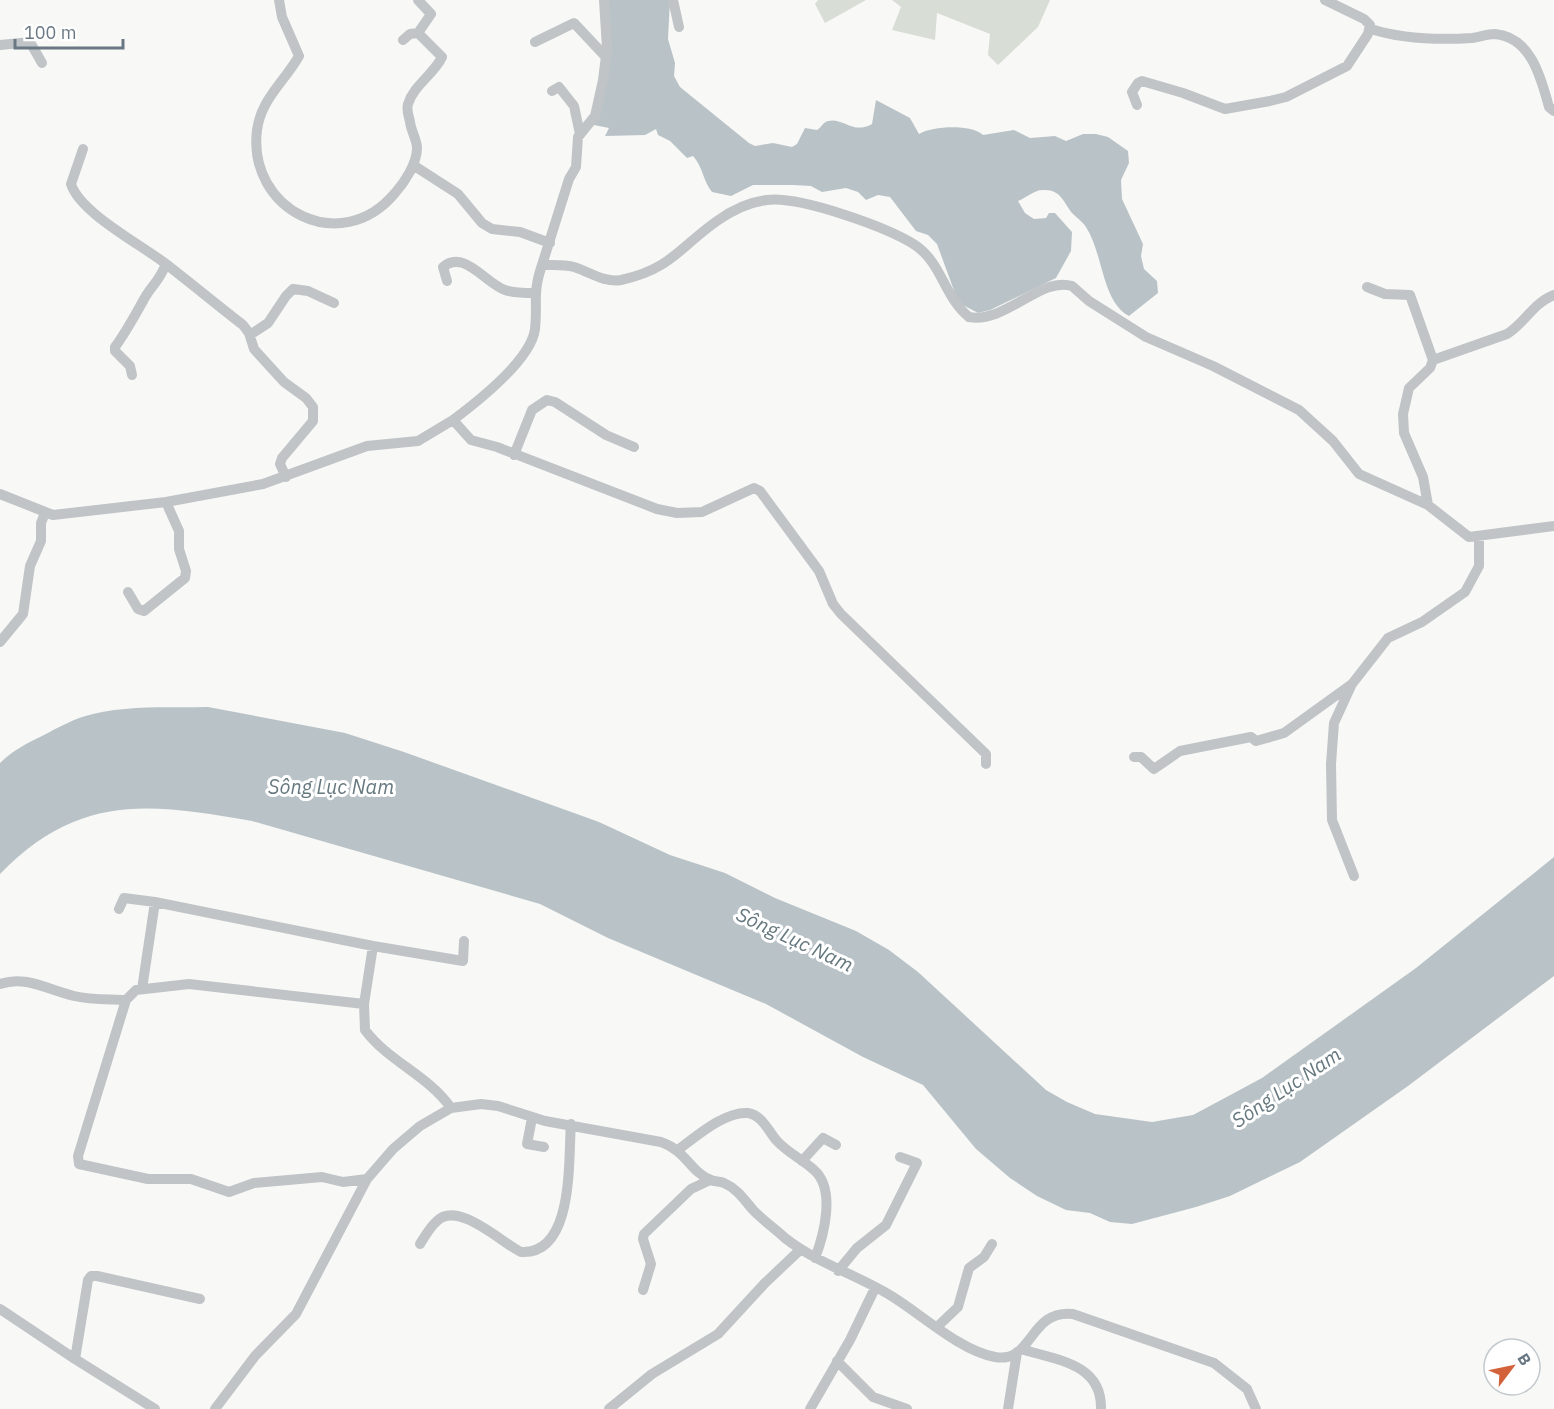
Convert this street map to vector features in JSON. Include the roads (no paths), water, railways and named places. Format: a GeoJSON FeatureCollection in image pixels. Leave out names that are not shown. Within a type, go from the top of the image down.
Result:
{"type":"FeatureCollection","features":[{"type":"Feature","properties":{"kind":"street"},"geometry":{"type":"LineString","coordinates":[[279,0],[283,21],[299,54],[263,109],[257,128],[260,172],[272,193],[297,211],[324,224],[349,224],[370,216],[382,207],[400,187],[413,165],[417,147],[411,129],[408,106],[418,86],[442,57],[418,33]]}},
{"type":"Feature","properties":{"kind":"street"},"geometry":{"type":"LineString","coordinates":[[403,40],[410,34],[418,33],[431,14],[417,0]]}},
{"type":"Feature","properties":{"kind":"street"},"geometry":{"type":"LineString","coordinates":[[580,134],[595,116],[607,40],[604,0]]}},
{"type":"Feature","properties":{"kind":"street"},"geometry":{"type":"LineString","coordinates":[[673,0],[679,27]]}},
{"type":"Feature","properties":{"kind":"street"},"geometry":{"type":"LineString","coordinates":[[1325,0],[1364,19],[1371,29],[1401,36],[1464,38],[1489,34],[1514,40],[1529,55],[1537,69],[1549,107],[1554,111]]}},
{"type":"Feature","properties":{"kind":"street"},"geometry":{"type":"LineString","coordinates":[[535,42],[574,23],[605,56]]}},
{"type":"Feature","properties":{"kind":"street"},"geometry":{"type":"LineString","coordinates":[[1137,105],[1132,92],[1142,81],[1225,109],[1277,99],[1347,66],[1371,29]]}},
{"type":"Feature","properties":{"kind":"street"},"geometry":{"type":"LineString","coordinates":[[0,45],[30,42],[42,63]]}},
{"type":"Feature","properties":{"kind":"street"},"geometry":{"type":"LineString","coordinates":[[0,494],[45,513],[58,515],[166,502],[263,484],[367,446],[418,441],[453,420],[523,355],[535,329],[534,293],[569,179],[576,166],[580,134],[574,106],[559,87],[552,91]]}},
{"type":"Feature","properties":{"kind":"street"},"geometry":{"type":"LineString","coordinates":[[83,149],[71,181],[72,188],[98,216],[166,264],[243,325],[250,335],[254,349],[284,382],[306,398],[314,413],[313,422],[282,458],[280,464],[286,477]]}},
{"type":"Feature","properties":{"kind":"street"},"geometry":{"type":"LineString","coordinates":[[413,165],[458,194],[482,223],[492,229],[510,230],[550,243]]}},
{"type":"Feature","properties":{"kind":"street"},"geometry":{"type":"LineString","coordinates":[[542,266],[571,266],[602,279],[619,280],[667,262],[716,222],[754,203],[776,199],[826,210],[891,233],[922,250],[940,273],[954,302],[969,317],[984,318],[1056,285],[1072,286],[1089,301],[1146,337],[1213,366],[1299,410],[1333,441],[1359,474],[1428,505],[1469,537],[1479,538],[1503,531],[1554,526]]}},
{"type":"Feature","properties":{"kind":"street"},"geometry":{"type":"LineString","coordinates":[[447,281],[443,267],[450,261],[460,262],[503,289],[534,293]]}},
{"type":"Feature","properties":{"kind":"street"},"geometry":{"type":"LineString","coordinates":[[132,375],[130,366],[115,351],[115,347],[135,319],[143,299],[158,282],[166,264]]}},
{"type":"Feature","properties":{"kind":"street"},"geometry":{"type":"LineString","coordinates":[[1367,287],[1385,294],[1410,295],[1433,360],[1430,368],[1409,388],[1404,414],[1404,433],[1423,477],[1428,505]]}},
{"type":"Feature","properties":{"kind":"street"},"geometry":{"type":"LineString","coordinates":[[250,335],[268,324],[293,289],[308,291],[334,303]]}},
{"type":"Feature","properties":{"kind":"street"},"geometry":{"type":"LineString","coordinates":[[1433,360],[1507,334],[1516,328],[1537,304],[1554,295]]}},
{"type":"Feature","properties":{"kind":"street"},"geometry":{"type":"LineString","coordinates":[[514,455],[532,410],[547,400],[555,402],[606,435],[634,447]]}},
{"type":"Feature","properties":{"kind":"street"},"geometry":{"type":"LineString","coordinates":[[453,420],[471,440],[497,447],[642,504],[677,513],[702,512],[754,488],[760,491],[819,571],[833,604],[986,754],[986,764]]}},
{"type":"Feature","properties":{"kind":"street"},"geometry":{"type":"LineString","coordinates":[[128,592],[134,605],[144,611],[184,578],[186,571],[179,549],[179,531],[166,502]]}},
{"type":"Feature","properties":{"kind":"street"},"geometry":{"type":"LineString","coordinates":[[0,642],[23,614],[30,566],[41,541],[41,523],[45,513]]}},
{"type":"Feature","properties":{"kind":"street"},"geometry":{"type":"LineString","coordinates":[[1353,876],[1332,820],[1331,764],[1334,723],[1352,684],[1388,638],[1422,622],[1466,592],[1479,566],[1479,538]]}},
{"type":"Feature","properties":{"kind":"street"},"geometry":{"type":"LineString","coordinates":[[1134,757],[1141,757],[1154,769],[1187,749],[1251,737],[1256,741],[1279,735],[1352,684]]}},
{"type":"Feature","properties":{"kind":"street"},"geometry":{"type":"LineString","coordinates":[[119,909],[124,898],[155,902],[373,946],[463,961],[464,941]]}},
{"type":"Feature","properties":{"kind":"street"},"geometry":{"type":"LineString","coordinates":[[142,989],[155,902]]}},
{"type":"Feature","properties":{"kind":"street"},"geometry":{"type":"LineString","coordinates":[[373,946],[364,1004],[363,1027],[367,1034],[389,1055],[426,1080],[451,1108]]}},
{"type":"Feature","properties":{"kind":"street"},"geometry":{"type":"LineString","coordinates":[[0,984],[9,980],[20,980],[74,996],[126,1000]]}},
{"type":"Feature","properties":{"kind":"street"},"geometry":{"type":"LineString","coordinates":[[364,1004],[189,984],[133,991],[126,1000],[78,1156],[79,1164],[148,1179],[191,1179],[231,1192],[254,1183],[322,1177],[343,1182],[367,1179]]}},
{"type":"Feature","properties":{"kind":"street"},"geometry":{"type":"LineString","coordinates":[[215,1409],[255,1356],[296,1314],[367,1179],[420,1126],[451,1108],[481,1104],[498,1106],[532,1118],[662,1142],[679,1149],[690,1163],[710,1180],[724,1183],[735,1190],[755,1212],[801,1249],[838,1271],[892,1296],[937,1327],[990,1356],[1003,1358],[1019,1351],[1050,1316],[1059,1312],[1073,1314],[1214,1364],[1247,1389],[1256,1409]]}},
{"type":"Feature","properties":{"kind":"street"},"geometry":{"type":"LineString","coordinates":[[679,1149],[733,1116],[750,1113],[762,1121],[788,1152],[816,1171],[824,1187],[825,1227],[815,1258]]}},
{"type":"Feature","properties":{"kind":"street"},"geometry":{"type":"LineString","coordinates":[[532,1118],[527,1144],[544,1147]]}},
{"type":"Feature","properties":{"kind":"street"},"geometry":{"type":"LineString","coordinates":[[420,1244],[437,1220],[450,1217],[482,1225],[521,1252],[547,1242],[556,1231],[564,1211],[571,1124]]}},
{"type":"Feature","properties":{"kind":"street"},"geometry":{"type":"LineString","coordinates":[[802,1161],[823,1138],[836,1145]]}},
{"type":"Feature","properties":{"kind":"street"},"geometry":{"type":"LineString","coordinates":[[838,1271],[857,1248],[889,1220],[917,1163],[900,1157]]}},
{"type":"Feature","properties":{"kind":"street"},"geometry":{"type":"LineString","coordinates":[[643,1290],[651,1264],[644,1234],[691,1189],[710,1180]]}},
{"type":"Feature","properties":{"kind":"street"},"geometry":{"type":"LineString","coordinates":[[937,1327],[958,1307],[969,1268],[984,1257],[992,1244]]}},
{"type":"Feature","properties":{"kind":"street"},"geometry":{"type":"LineString","coordinates":[[609,1409],[652,1374],[718,1334],[765,1283],[801,1249]]}},
{"type":"Feature","properties":{"kind":"street"},"geometry":{"type":"LineString","coordinates":[[75,1359],[88,1280],[91,1276],[156,1287],[200,1299]]}},
{"type":"Feature","properties":{"kind":"street"},"geometry":{"type":"LineString","coordinates":[[810,1409],[875,1288]]}},
{"type":"Feature","properties":{"kind":"street"},"geometry":{"type":"LineString","coordinates":[[0,1309],[155,1409]]}},
{"type":"Feature","properties":{"kind":"street"},"geometry":{"type":"LineString","coordinates":[[1008,1409],[1019,1351]]}},
{"type":"Feature","properties":{"kind":"street"},"geometry":{"type":"LineString","coordinates":[[1019,1351],[1071,1364],[1089,1373],[1101,1394],[1101,1409]]}},
{"type":"Feature","properties":{"kind":"street"},"geometry":{"type":"LineString","coordinates":[[837,1361],[872,1403],[908,1409]]}},
{"type":"Feature","properties":{"kind":"water"},"geometry":{"type":"Polygon","coordinates":[[[608,0],[670,0],[668,39],[675,63],[674,76],[680,87],[755,146],[773,143],[792,147],[797,144],[805,128],[817,130],[825,122],[833,120],[854,127],[865,127],[872,124],[876,100],[910,118],[919,134],[933,129],[952,127],[970,129],[983,135],[1014,130],[1030,138],[1055,136],[1066,141],[1083,134],[1108,137],[1128,151],[1129,163],[1121,180],[1122,199],[1143,244],[1141,256],[1144,269],[1157,281],[1158,293],[1129,316],[1120,309],[1108,289],[1092,238],[1086,227],[1058,194],[1049,190],[1036,191],[1018,201],[1025,213],[1034,219],[1046,218],[1049,213],[1055,213],[1072,232],[1071,251],[1056,278],[990,310],[978,313],[963,305],[956,296],[937,244],[928,235],[916,231],[890,197],[878,195],[866,200],[858,192],[846,188],[822,192],[811,186],[793,185],[753,185],[731,196],[712,192],[693,156],[687,158],[670,141],[658,135],[656,129],[645,135],[605,136],[609,128],[594,125],[608,0]]]}},
{"type":"Feature","properties":{"kind":"water","name":"Sông Lục Nam"},"geometry":{"type":"Polygon","coordinates":[[[208,707],[345,733],[404,752],[599,822],[670,855],[725,873],[775,898],[856,931],[889,950],[918,972],[1046,1090],[1095,1114],[1152,1122],[1193,1115],[1262,1078],[1416,968],[1554,857],[1554,976],[1408,1086],[1300,1162],[1230,1196],[1196,1207],[1132,1224],[1110,1222],[1090,1213],[1066,1210],[1037,1196],[1010,1178],[976,1149],[923,1085],[863,1057],[766,1004],[608,938],[540,904],[252,821],[180,810],[117,810],[87,817],[58,829],[29,848],[0,874],[0,763],[25,744],[61,726],[93,714],[136,708],[208,707]]]}}]}
